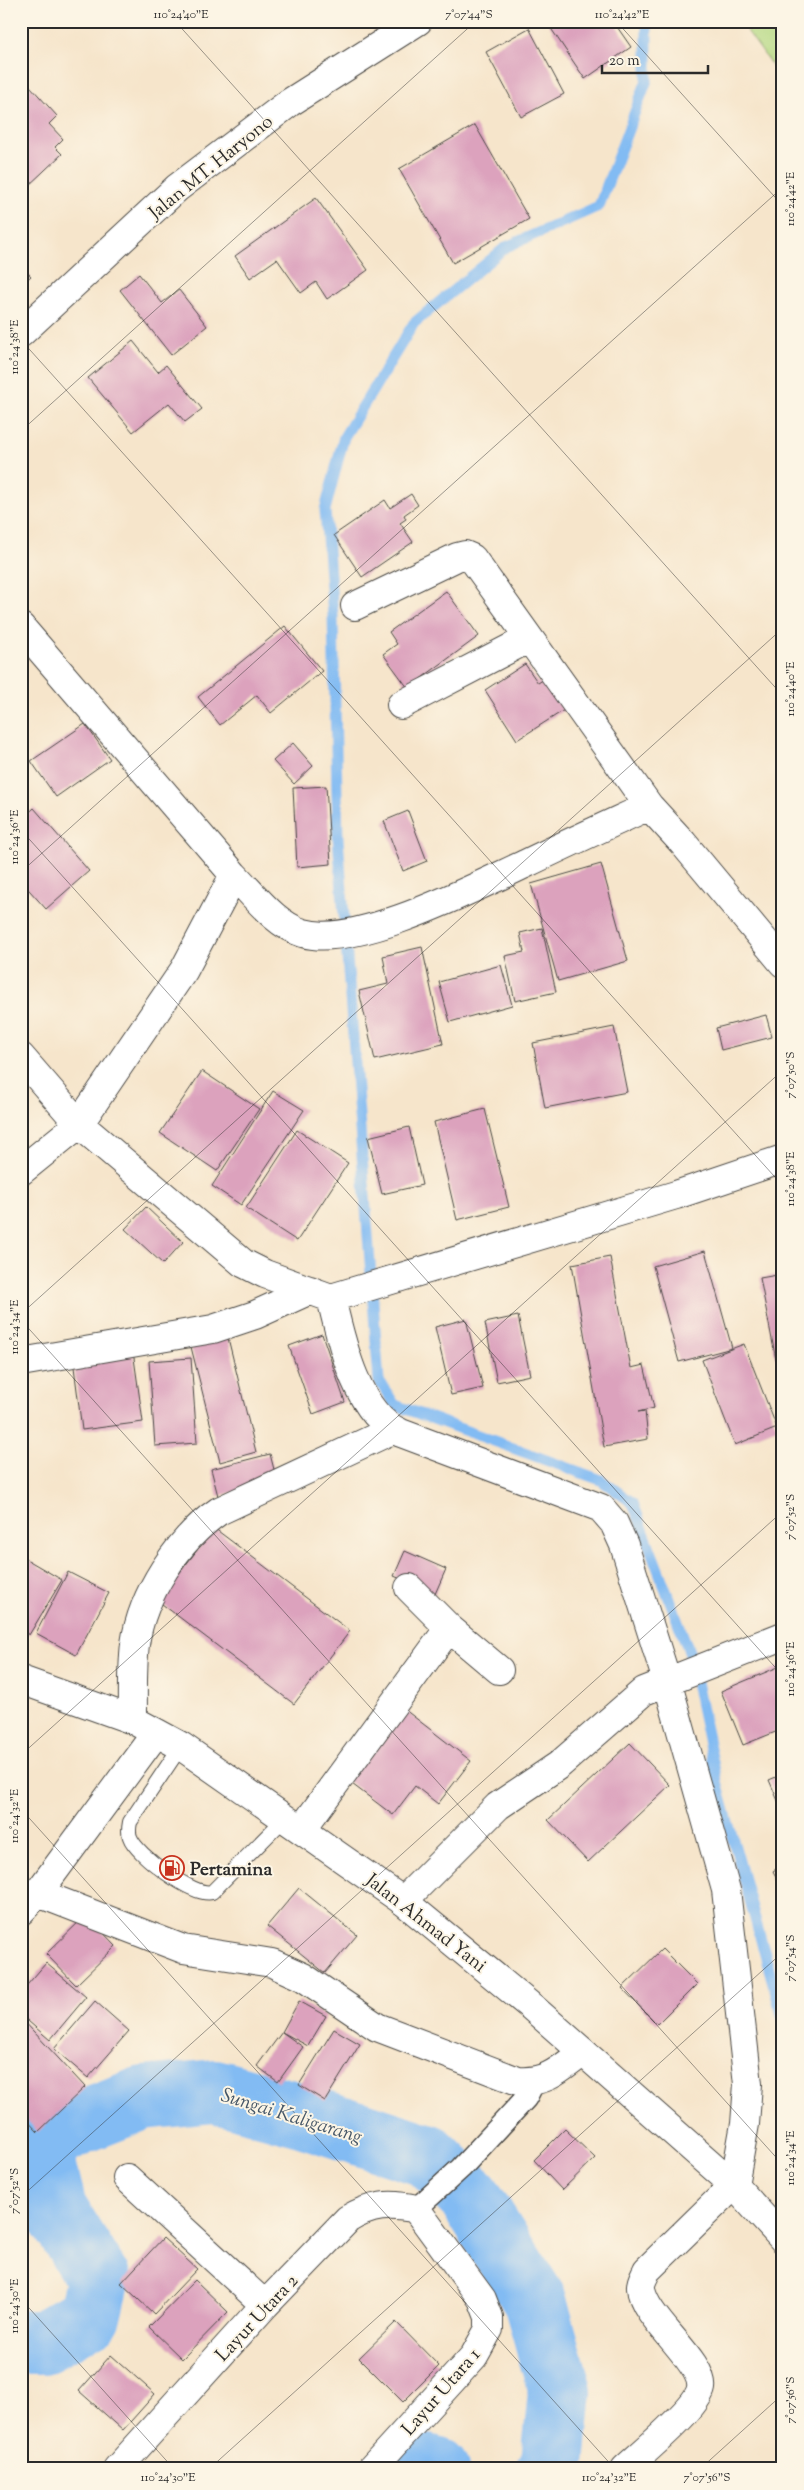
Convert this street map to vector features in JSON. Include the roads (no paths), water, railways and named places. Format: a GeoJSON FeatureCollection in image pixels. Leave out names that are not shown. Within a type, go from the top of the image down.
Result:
{"type":"FeatureCollection","features":[{"type":"Feature","properties":{"kind":"street","name":"Jalan MT. Haryono"},"geometry":{"type":"LineString","coordinates":[[21,333],[177,188],[289,103],[418,21]]}},
{"type":"Feature","properties":{"kind":"street"},"geometry":{"type":"LineString","coordinates":[[355,606],[457,557],[465,555],[475,562],[528,639],[649,806],[780,952]]}},
{"type":"Feature","properties":{"kind":"street"},"geometry":{"type":"LineString","coordinates":[[21,627],[234,875],[291,928],[305,934],[334,935],[368,928],[440,903],[649,806]]}},
{"type":"Feature","properties":{"kind":"street"},"geometry":{"type":"LineString","coordinates":[[401,704],[528,639]]}},
{"type":"Feature","properties":{"kind":"street"},"geometry":{"type":"LineString","coordinates":[[21,1171],[79,1124],[184,970],[234,875]]}},
{"type":"Feature","properties":{"kind":"street"},"geometry":{"type":"LineString","coordinates":[[21,1057],[79,1124],[243,1263],[265,1274],[330,1293]]}},
{"type":"Feature","properties":{"kind":"street"},"geometry":{"type":"LineString","coordinates":[[21,1362],[213,1329],[330,1293],[392,1280],[676,1195],[783,1159]]}},
{"type":"Feature","properties":{"kind":"street"},"geometry":{"type":"LineString","coordinates":[[330,1293],[339,1335],[365,1400],[381,1422],[392,1430],[601,1508],[608,1514],[685,1675],[726,1890],[748,2084],[745,2124],[734,2185],[647,2270],[640,2285],[643,2300],[698,2372],[702,2388],[694,2404],[625,2469]]}},
{"type":"Feature","properties":{"kind":"street"},"geometry":{"type":"LineString","coordinates":[[392,1430],[219,1511],[204,1521],[172,1558],[141,1618],[135,1643],[144,1727],[30,1902],[183,1949],[272,1963],[303,1977],[378,2027],[518,2081],[534,2082],[549,2077],[584,2052]]}},
{"type":"Feature","properties":{"kind":"street"},"geometry":{"type":"LineString","coordinates":[[409,1588],[449,1628],[499,1670]]}},
{"type":"Feature","properties":{"kind":"street"},"geometry":{"type":"LineString","coordinates":[[293,1824],[449,1628]]}},
{"type":"Feature","properties":{"kind":"street"},"geometry":{"type":"LineString","coordinates":[[403,1901],[498,1806],[559,1765],[644,1691],[783,1636]]}},
{"type":"Feature","properties":{"kind":"street","name":"Jalan Ahmad Yani"},"geometry":{"type":"LineString","coordinates":[[21,1680],[144,1727],[181,1746],[403,1901],[463,1949],[584,2052],[734,2185],[783,2239]]}},
{"type":"Feature","properties":{"kind":"street"},"geometry":{"type":"LineString","coordinates":[[416,2209],[461,2168],[526,2098],[534,2082]]}},
{"type":"Feature","properties":{"kind":"street"},"geometry":{"type":"LineString","coordinates":[[127,2178],[265,2305]]}},
{"type":"Feature","properties":{"kind":"street","name":"Layur Utara 2"},"geometry":{"type":"LineString","coordinates":[[117,2469],[265,2305],[348,2219],[362,2210],[379,2205],[400,2205],[416,2209]]}},
{"type":"Feature","properties":{"kind":"street","name":"Layur Utara 1"},"geometry":{"type":"LineString","coordinates":[[371,2469],[474,2356],[489,2329],[489,2317],[482,2299],[416,2209]]}},
{"type":"Feature","properties":{"kind":"lane"},"geometry":{"type":"LineString","coordinates":[[181,1746],[130,1822],[128,1831],[135,1846],[170,1875],[204,1893],[212,1892],[293,1824]]}},
{"type":"Feature","properties":{"kind":"waterway"},"geometry":{"type":"LineString","coordinates":[[647,21],[647,80],[599,206],[506,247],[414,323],[344,437],[325,510],[333,616],[338,837],[379,1381],[395,1405],[601,1480],[633,1503],[690,1654],[718,1786],[783,2019]]}},
{"type":"Feature","properties":{"kind":"waterway","name":"Sungai Kaligarang"},"geometry":{"type":"LineString","coordinates":[[21,2342],[43,2342],[89,2316],[98,2278],[55,2209],[40,2146],[79,2123],[143,2098],[215,2091],[302,2115],[429,2156],[470,2197],[535,2301],[560,2391],[553,2463],[549,2469]]}},
{"type":"Feature","properties":{"kind":"waterway","name":"Sungai Kaligarang"},"geometry":{"type":"LineString","coordinates":[[425,2469],[427,2466],[437,2469]]}},
{"type":"Feature","properties":{"kind":"place","name":"Pertamina"},"geometry":{"type":"Point","coordinates":[172,1868]}}]}
